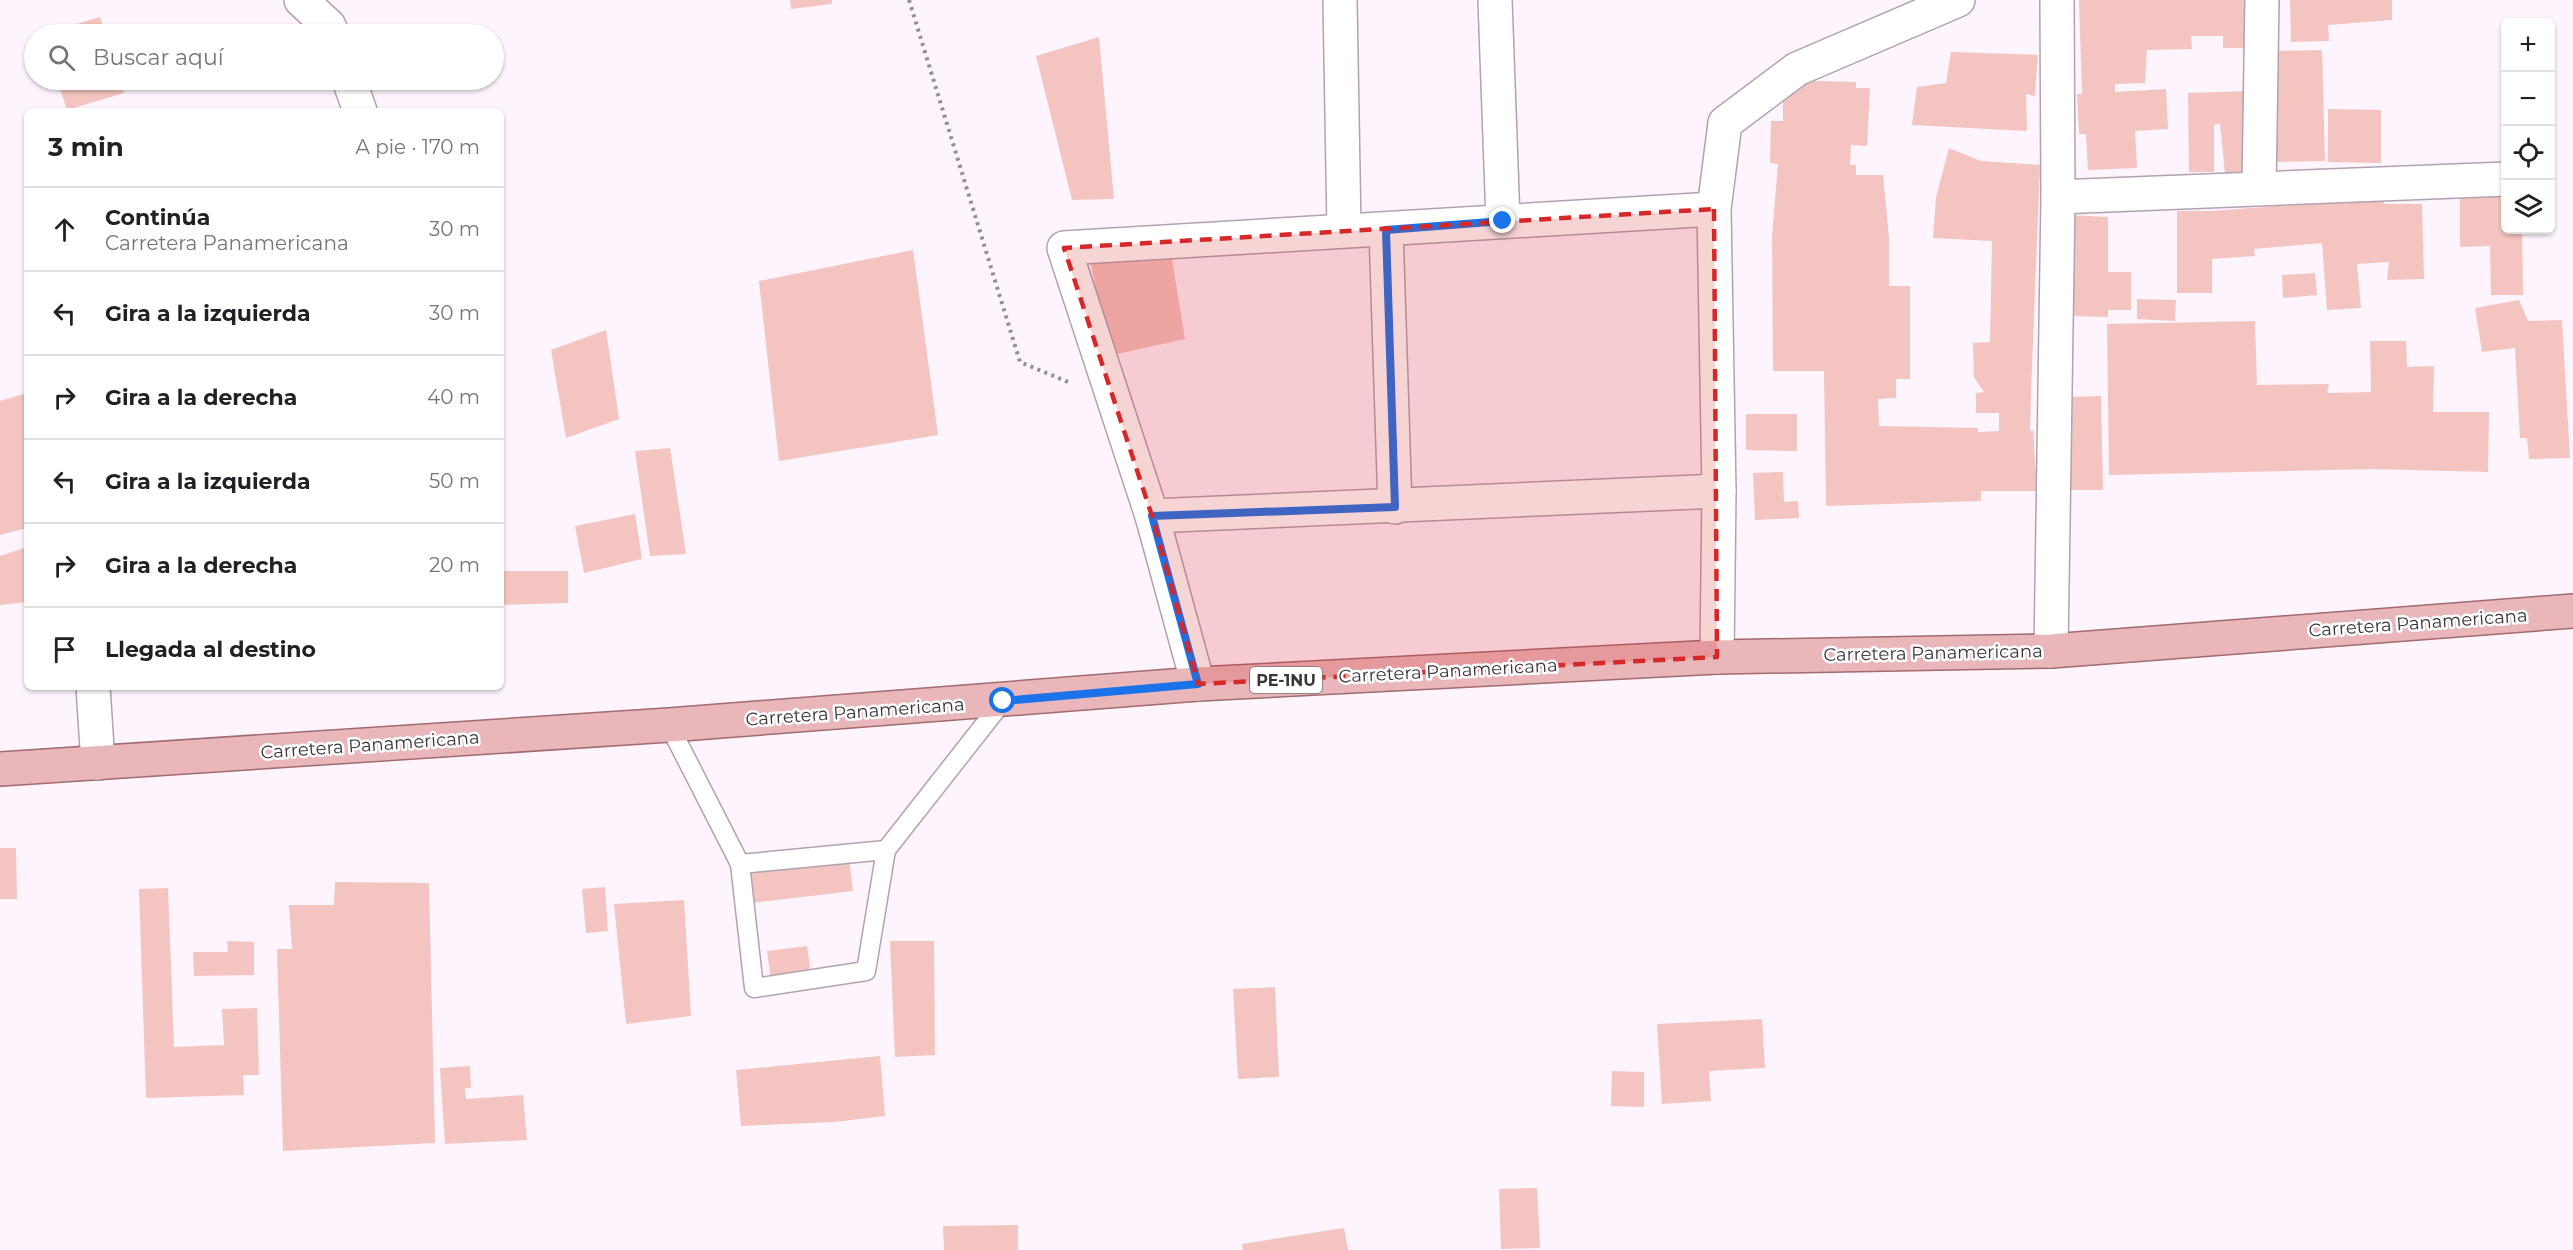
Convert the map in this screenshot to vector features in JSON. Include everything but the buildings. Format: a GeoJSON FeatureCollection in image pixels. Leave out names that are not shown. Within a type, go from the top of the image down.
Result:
{"type":"FeatureCollection","features":[{"type":"Feature","properties":{"kind":"main road","name":"Carretera Panamericana"},"geometry":{"type":"LineString","coordinates":[[0,769],[669,725],[1003,701],[1198,684],[1717,657],[2051,651],[2573,612]]}},
{"type":"Feature","properties":{"kind":"street"},"geometry":{"type":"LineString","coordinates":[[301,0],[327,24]]}},
{"type":"Feature","properties":{"kind":"street"},"geometry":{"type":"LineString","coordinates":[[1340,0],[1344,229]]}},
{"type":"Feature","properties":{"kind":"street"},"geometry":{"type":"LineString","coordinates":[[1495,0],[1503,221]]}},
{"type":"Feature","properties":{"kind":"street"},"geometry":{"type":"LineString","coordinates":[[1717,657],[1719,491],[1714,209],[1725,123],[1797,69],[1958,0]]}},
{"type":"Feature","properties":{"kind":"street"},"geometry":{"type":"LineString","coordinates":[[2051,651],[2058,197],[2057,0]]}},
{"type":"Feature","properties":{"kind":"street"},"geometry":{"type":"LineString","coordinates":[[2259,188],[2262,0]]}},
{"type":"Feature","properties":{"kind":"street"},"geometry":{"type":"LineString","coordinates":[[353,90],[359,108]]}},
{"type":"Feature","properties":{"kind":"street"},"geometry":{"type":"LineString","coordinates":[[2058,197],[2501,179]]}},
{"type":"Feature","properties":{"kind":"street"},"geometry":{"type":"LineString","coordinates":[[1198,684],[1152,516],[1065,248],[1344,229],[1386,230],[1714,209]]}},
{"type":"Feature","properties":{"kind":"street"},"geometry":{"type":"LineString","coordinates":[[1386,230],[1395,507]]}},
{"type":"Feature","properties":{"kind":"street"},"geometry":{"type":"LineString","coordinates":[[1152,516],[1719,491]]}},
{"type":"Feature","properties":{"kind":"street"},"geometry":{"type":"LineString","coordinates":[[93,690],[98,763]]}},
{"type":"Feature","properties":{"kind":"lane"},"geometry":{"type":"LineString","coordinates":[[669,725],[740,864],[754,988],[866,971],[886,850],[1003,701]]}},
{"type":"Feature","properties":{"kind":"lane"},"geometry":{"type":"LineString","coordinates":[[740,864],[886,850]]}},
{"type":"Feature","properties":{"kind":"path"},"geometry":{"type":"LineString","coordinates":[[909,0],[1020,362],[1113,400]]}},
{"type":"Feature","properties":{"kind":"highlighted area"},"geometry":{"type":"Polygon","coordinates":[[[1714,209],[1717,657],[1198,684],[1152,516],[1064,248],[1714,209]]]}},
{"type":"Feature","properties":{"kind":"route"},"geometry":{"type":"LineString","coordinates":[[1003,701],[1198,684],[1152,516],[1395,507],[1386,230],[1503,221]]}}]}
